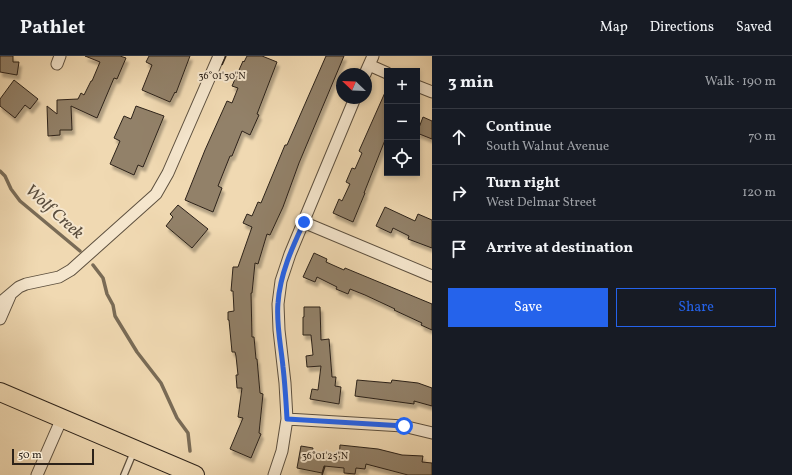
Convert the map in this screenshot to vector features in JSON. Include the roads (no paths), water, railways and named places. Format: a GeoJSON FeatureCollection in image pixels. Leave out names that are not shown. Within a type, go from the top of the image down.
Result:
{"type":"FeatureCollection","features":[{"type":"Feature","properties":{"kind":"main road"},"geometry":{"type":"LineString","coordinates":[[0,392],[195,475]]}},
{"type":"Feature","properties":{"kind":"street"},"geometry":{"type":"LineString","coordinates":[[0,303],[11,292],[26,284],[59,277],[71,270],[156,194],[168,173],[219,56]]}},
{"type":"Feature","properties":{"kind":"street"},"geometry":{"type":"LineString","coordinates":[[369,65],[384,72]]}},
{"type":"Feature","properties":{"kind":"street"},"geometry":{"type":"LineString","coordinates":[[420,87],[432,92]]}},
{"type":"Feature","properties":{"kind":"street"},"geometry":{"type":"LineString","coordinates":[[274,475],[282,451],[287,419],[285,383],[279,330],[278,304],[281,281],[290,254],[353,104]]}},
{"type":"Feature","properties":{"kind":"street"},"geometry":{"type":"LineString","coordinates":[[304,222],[432,276]]}},
{"type":"Feature","properties":{"kind":"street"},"geometry":{"type":"LineString","coordinates":[[0,319],[11,292]]}},
{"type":"Feature","properties":{"kind":"street"},"geometry":{"type":"LineString","coordinates":[[37,475],[62,418]]}},
{"type":"Feature","properties":{"kind":"street"},"geometry":{"type":"LineString","coordinates":[[287,419],[404,426],[432,433]]}},
{"type":"Feature","properties":{"kind":"lane"},"geometry":{"type":"LineString","coordinates":[[124,475],[134,450]]}},
{"type":"Feature","properties":{"kind":"waterway","name":"Wolf Creek"},"geometry":{"type":"LineString","coordinates":[[0,171],[5,176],[11,189],[20,201],[80,251]]}},
{"type":"Feature","properties":{"kind":"waterway"},"geometry":{"type":"LineString","coordinates":[[93,265],[103,278],[107,294],[113,305],[115,316],[137,352],[161,383],[177,418],[188,433],[190,451]]}}]}
